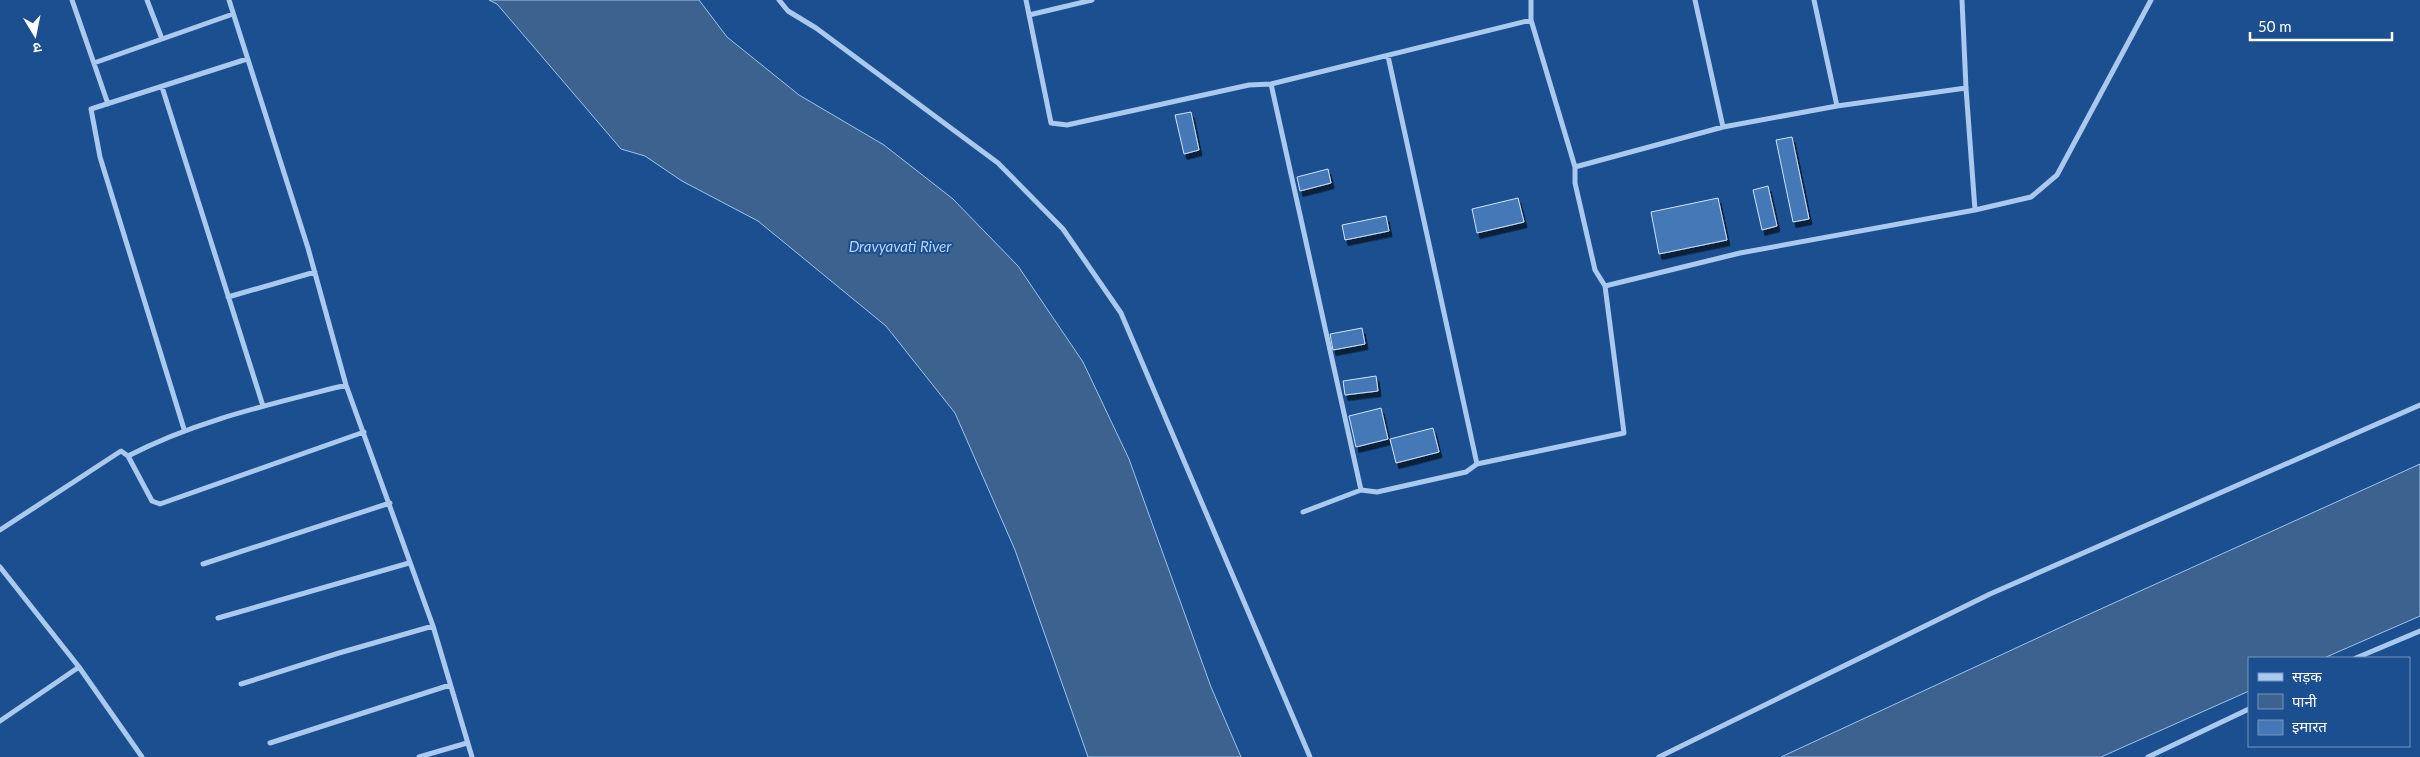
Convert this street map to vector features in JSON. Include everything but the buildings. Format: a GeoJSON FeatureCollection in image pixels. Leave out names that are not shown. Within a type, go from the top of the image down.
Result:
{"type":"FeatureCollection","features":[{"type":"Feature","properties":{"kind":"street"},"geometry":{"type":"LineString","coordinates":[[72,0],[108,104]]}},
{"type":"Feature","properties":{"kind":"street"},"geometry":{"type":"LineString","coordinates":[[147,0],[162,39]]}},
{"type":"Feature","properties":{"kind":"street"},"geometry":{"type":"LineString","coordinates":[[229,0],[315,272],[346,385],[390,502],[409,563],[433,626],[472,757]]}},
{"type":"Feature","properties":{"kind":"street"},"geometry":{"type":"LineString","coordinates":[[778,0],[788,11],[816,28],[998,162],[1063,229],[1120,313],[1310,757]]}},
{"type":"Feature","properties":{"kind":"street"},"geometry":{"type":"LineString","coordinates":[[1026,0],[1051,123],[1067,125],[1249,85],[1271,84],[1531,20]]}},
{"type":"Feature","properties":{"kind":"street"},"geometry":{"type":"LineString","coordinates":[[1030,16],[1092,0]]}},
{"type":"Feature","properties":{"kind":"street"},"geometry":{"type":"LineString","coordinates":[[1303,512],[1361,490],[1377,492],[1466,472],[1477,464],[1624,433],[1605,286],[1595,270],[1575,183],[1575,167],[1531,20],[1531,0]]}},
{"type":"Feature","properties":{"kind":"street"},"geometry":{"type":"LineString","coordinates":[[1695,0],[1723,128]]}},
{"type":"Feature","properties":{"kind":"street"},"geometry":{"type":"LineString","coordinates":[[1814,0],[1837,106]]}},
{"type":"Feature","properties":{"kind":"street"},"geometry":{"type":"LineString","coordinates":[[1962,0],[1974,210]]}},
{"type":"Feature","properties":{"kind":"street"},"geometry":{"type":"LineString","coordinates":[[1605,286],[1740,253],[1974,210],[2031,197],[2057,176],[2151,0]]}},
{"type":"Feature","properties":{"kind":"street"},"geometry":{"type":"LineString","coordinates":[[94,63],[233,14]]}},
{"type":"Feature","properties":{"kind":"street"},"geometry":{"type":"LineString","coordinates":[[1388,56],[1477,464]]}},
{"type":"Feature","properties":{"kind":"street"},"geometry":{"type":"LineString","coordinates":[[184,429],[100,158],[91,109],[247,59]]}},
{"type":"Feature","properties":{"kind":"street"},"geometry":{"type":"LineString","coordinates":[[1271,84],[1361,490]]}},
{"type":"Feature","properties":{"kind":"street"},"geometry":{"type":"LineString","coordinates":[[162,87],[263,406]]}},
{"type":"Feature","properties":{"kind":"street"},"geometry":{"type":"LineString","coordinates":[[1575,167],[1723,128],[1837,106],[1966,88]]}},
{"type":"Feature","properties":{"kind":"street"},"geometry":{"type":"LineString","coordinates":[[228,297],[315,272]]}},
{"type":"Feature","properties":{"kind":"street"},"geometry":{"type":"LineString","coordinates":[[128,456],[184,429],[346,385]]}},
{"type":"Feature","properties":{"kind":"street"},"geometry":{"type":"LineString","coordinates":[[1659,757],[1990,594],[2420,405]]}},
{"type":"Feature","properties":{"kind":"street"},"geometry":{"type":"LineString","coordinates":[[0,530],[121,451],[128,456],[152,501],[160,504],[364,432]]}},
{"type":"Feature","properties":{"kind":"street"},"geometry":{"type":"LineString","coordinates":[[203,564],[390,502]]}},
{"type":"Feature","properties":{"kind":"street"},"geometry":{"type":"LineString","coordinates":[[218,618],[409,563]]}},
{"type":"Feature","properties":{"kind":"street"},"geometry":{"type":"LineString","coordinates":[[0,567],[79,668],[142,757]]}},
{"type":"Feature","properties":{"kind":"street"},"geometry":{"type":"LineString","coordinates":[[241,684],[433,626]]}},
{"type":"Feature","properties":{"kind":"street"},"geometry":{"type":"LineString","coordinates":[[2358,657],[2420,631]]}},
{"type":"Feature","properties":{"kind":"street"},"geometry":{"type":"LineString","coordinates":[[0,721],[79,668]]}},
{"type":"Feature","properties":{"kind":"street"},"geometry":{"type":"LineString","coordinates":[[270,743],[450,685]]}},
{"type":"Feature","properties":{"kind":"street"},"geometry":{"type":"LineString","coordinates":[[2148,757],[2248,709]]}},
{"type":"Feature","properties":{"kind":"street"},"geometry":{"type":"LineString","coordinates":[[419,757],[467,743]]}},
{"type":"Feature","properties":{"kind":"water","name":"Dravyavati River"},"geometry":{"type":"Polygon","coordinates":[[[489,0],[699,0],[727,37],[799,95],[884,145],[953,199],[1018,266],[1083,362],[1129,459],[1211,687],[1241,757],[1088,757],[1015,550],[955,413],[886,326],[758,221],[682,181],[645,156],[621,149],[497,4],[489,0]]]}},
{"type":"Feature","properties":{"kind":"water"},"geometry":{"type":"Polygon","coordinates":[[[2420,464],[2420,616],[2326,657],[2248,657],[2248,691],[2101,757],[1781,757],[2420,464]]]}}]}
